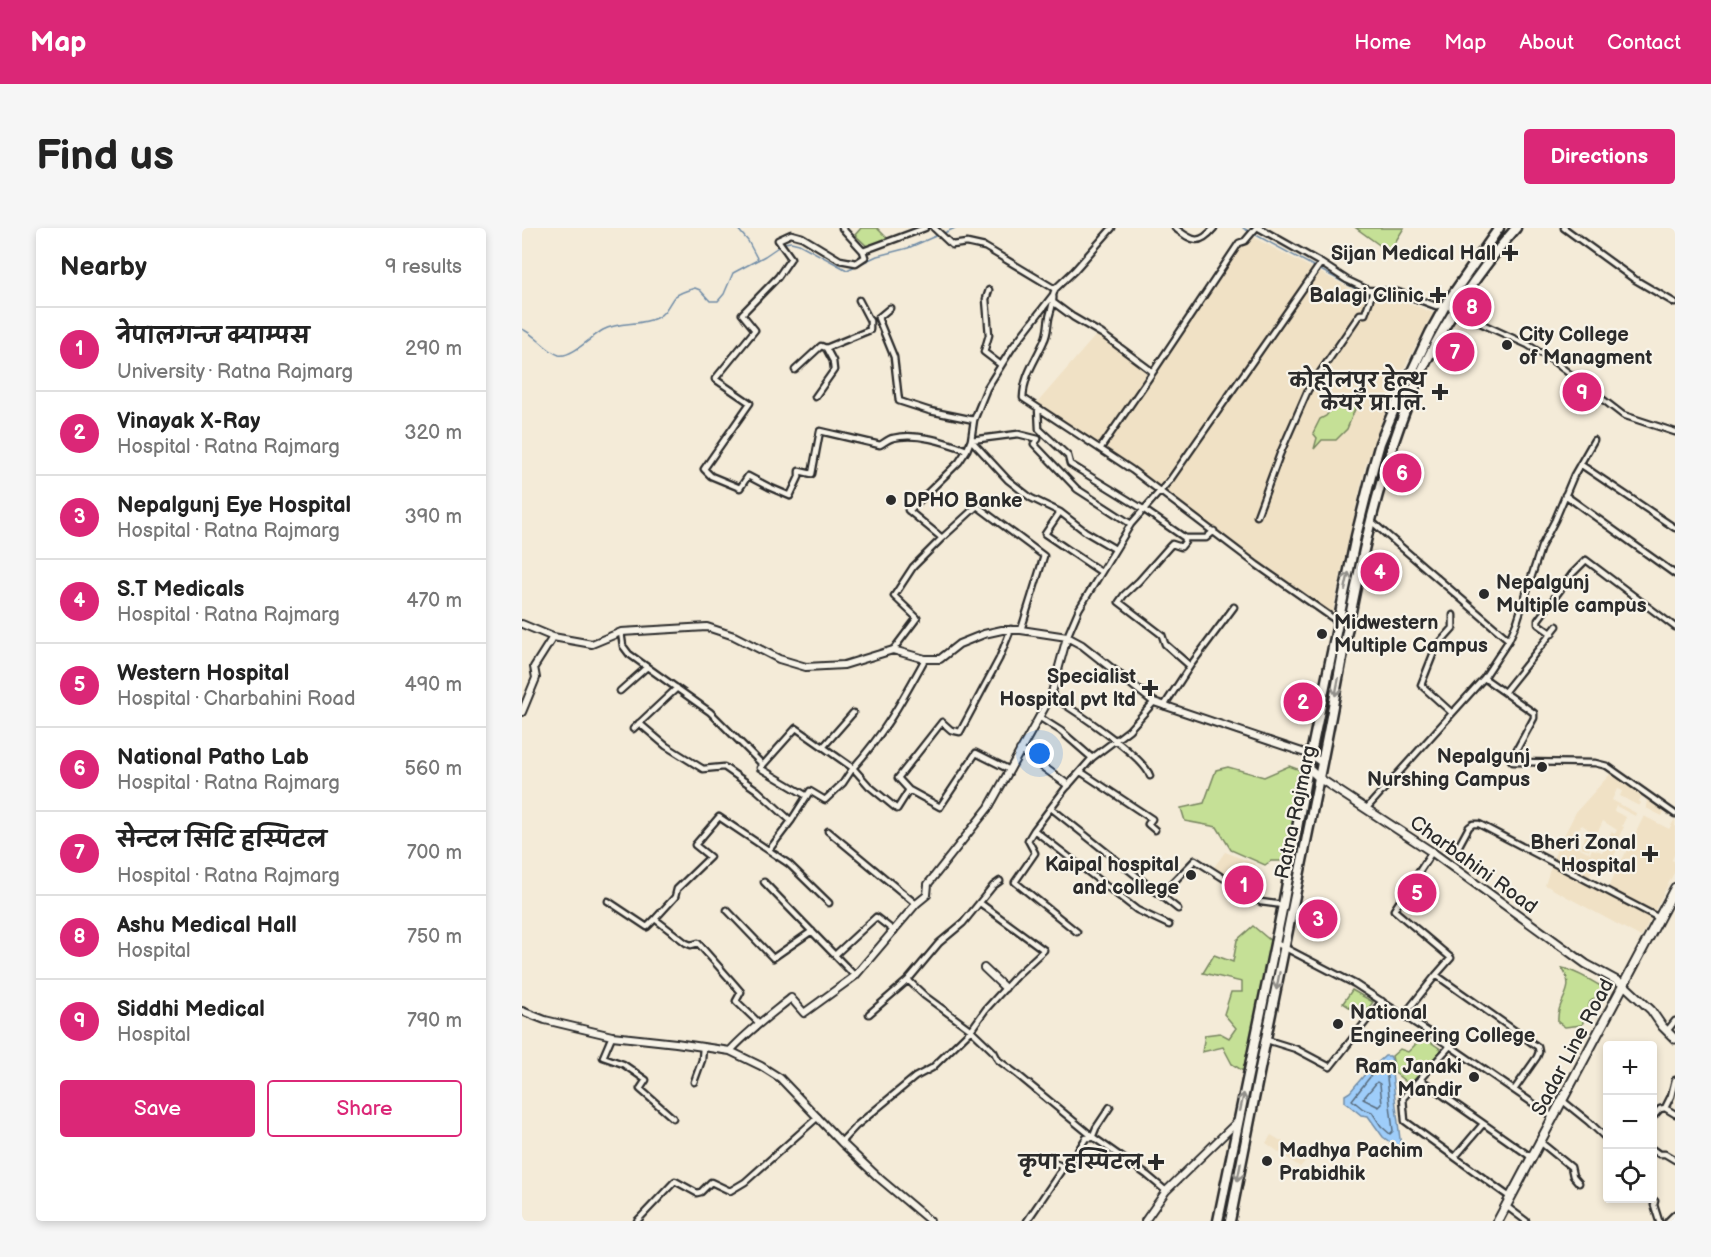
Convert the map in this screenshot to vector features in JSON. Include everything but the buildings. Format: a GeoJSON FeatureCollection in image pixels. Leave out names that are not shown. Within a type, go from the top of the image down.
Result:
{"type":"FeatureCollection","features":[{"type":"Feature","properties":{"kind":"highway","name":"Ratna Rajmarg"},"geometry":{"type":"LineString","coordinates":[[1218,1221],[1356,536],[1380,443],[1412,367],[1446,304],[1499,228]]}},
{"type":"Feature","properties":{"kind":"highway","name":"Ratna Rajmarg"},"geometry":{"type":"LineString","coordinates":[[1230,1221],[1371,521],[1404,414],[1420,376],[1454,311],[1516,228]]}},
{"type":"Feature","properties":{"kind":"main road","name":"Charbahini Road"},"geometry":{"type":"LineString","coordinates":[[1308,768],[1319,778],[1432,852],[1568,951],[1623,984],[1651,1010],[1675,1039]]}},
{"type":"Feature","properties":{"kind":"main road","name":"Sadar Line Road"},"geometry":{"type":"LineString","coordinates":[[1498,1221],[1675,888]]}},
{"type":"Feature","properties":{"kind":"street"},"geometry":{"type":"LineString","coordinates":[[842,228],[864,252],[865,257],[856,263],[840,260],[802,237],[791,234],[778,240],[791,258],[778,277],[742,314],[755,330],[715,379],[750,403],[704,469],[711,476],[740,488],[748,476],[790,496],[800,471],[812,474],[820,431],[880,446],[892,438],[914,437],[944,442],[967,450]]}},
{"type":"Feature","properties":{"kind":"street"},"geometry":{"type":"LineString","coordinates":[[864,252],[925,228]]}},
{"type":"Feature","properties":{"kind":"street"},"geometry":{"type":"LineString","coordinates":[[934,228],[952,245],[967,243],[985,247],[1055,289]]}},
{"type":"Feature","properties":{"kind":"street"},"geometry":{"type":"LineString","coordinates":[[942,538],[908,510],[959,462],[971,440],[974,420],[987,388],[1001,364],[1053,295],[1055,289],[1112,228]]}},
{"type":"Feature","properties":{"kind":"street"},"geometry":{"type":"LineString","coordinates":[[1175,228],[1198,241],[1214,228]]}},
{"type":"Feature","properties":{"kind":"street"},"geometry":{"type":"LineString","coordinates":[[1100,449],[1239,243],[1245,242],[1258,228],[1347,280],[1373,291],[1398,292],[1436,306],[1446,304],[1454,311],[1528,345],[1623,414],[1675,432]]}},
{"type":"Feature","properties":{"kind":"street"},"geometry":{"type":"LineString","coordinates":[[1564,228],[1634,279],[1675,303]]}},
{"type":"Feature","properties":{"kind":"street"},"geometry":{"type":"LineString","coordinates":[[730,1052],[759,1023],[791,998],[804,1013],[855,976],[916,904],[927,895],[928,884],[989,807],[1051,696],[1067,637],[1079,609],[1115,549],[1143,509],[1170,480],[1321,263]]}},
{"type":"Feature","properties":{"kind":"street"},"geometry":{"type":"LineString","coordinates":[[989,290],[986,299],[989,335],[984,352],[1001,364]]}},
{"type":"Feature","properties":{"kind":"street"},"geometry":{"type":"LineString","coordinates":[[1257,516],[1280,454],[1308,390],[1356,319],[1360,314],[1365,314],[1373,291]]}},
{"type":"Feature","properties":{"kind":"street"},"geometry":{"type":"LineString","coordinates":[[1053,295],[1054,303],[1049,315],[1045,340],[1027,374],[1023,386],[1023,398],[1100,449],[1257,565],[1339,622]]}},
{"type":"Feature","properties":{"kind":"street"},"geometry":{"type":"LineString","coordinates":[[795,370],[821,346],[826,348],[870,330],[870,321],[859,300]]}},
{"type":"Feature","properties":{"kind":"street"},"geometry":{"type":"LineString","coordinates":[[1054,303],[1102,334],[1153,372]]}},
{"type":"Feature","properties":{"kind":"street"},"geometry":{"type":"LineString","coordinates":[[870,321],[878,318],[890,308]]}},
{"type":"Feature","properties":{"kind":"street"},"geometry":{"type":"LineString","coordinates":[[878,318],[894,357],[899,401],[930,411],[974,420]]}},
{"type":"Feature","properties":{"kind":"street"},"geometry":{"type":"LineString","coordinates":[[815,397],[834,370],[826,348]]}},
{"type":"Feature","properties":{"kind":"street"},"geometry":{"type":"LineString","coordinates":[[1038,408],[1039,429],[1068,456],[1070,464],[1185,538],[1206,538],[1214,531]]}},
{"type":"Feature","properties":{"kind":"street"},"geometry":{"type":"LineString","coordinates":[[971,440],[1018,434],[1038,439],[1034,444],[1077,489],[1131,525]]}},
{"type":"Feature","properties":{"kind":"street"},"geometry":{"type":"LineString","coordinates":[[971,440],[1008,480],[1031,498],[1060,512],[1086,532],[1115,549]]}},
{"type":"Feature","properties":{"kind":"street"},"geometry":{"type":"LineString","coordinates":[[1366,809],[1484,678],[1509,640],[1541,547],[1580,464],[1594,440]]}},
{"type":"Feature","properties":{"kind":"street"},"geometry":{"type":"LineString","coordinates":[[1580,464],[1675,528]]}},
{"type":"Feature","properties":{"kind":"street"},"geometry":{"type":"LineString","coordinates":[[1565,495],[1675,574]]}},
{"type":"Feature","properties":{"kind":"street"},"geometry":{"type":"LineString","coordinates":[[893,650],[917,618],[894,596],[913,567],[977,506],[1044,556],[1021,630]]}},
{"type":"Feature","properties":{"kind":"street"},"geometry":{"type":"LineString","coordinates":[[1060,512],[1045,534],[1101,572]]}},
{"type":"Feature","properties":{"kind":"street"},"geometry":{"type":"LineString","coordinates":[[1371,521],[1509,640]]}},
{"type":"Feature","properties":{"kind":"street"},"geometry":{"type":"LineString","coordinates":[[1185,538],[1185,542],[1180,547],[1172,544],[1119,602],[1162,635],[1165,644],[1190,666]]}},
{"type":"Feature","properties":{"kind":"street"},"geometry":{"type":"LineString","coordinates":[[1552,634],[1538,624],[1538,620],[1572,574],[1586,560],[1675,627]]}},
{"type":"Feature","properties":{"kind":"street"},"geometry":{"type":"LineString","coordinates":[[1164,706],[1190,666],[1234,607]]}},
{"type":"Feature","properties":{"kind":"street"},"geometry":{"type":"LineString","coordinates":[[1452,713],[1421,685],[1436,647],[1452,628],[1453,615]]}},
{"type":"Feature","properties":{"kind":"street"},"geometry":{"type":"LineString","coordinates":[[522,624],[553,637],[592,644],[621,632],[707,627],[734,636],[779,659],[806,667],[844,665],[893,650],[925,659],[940,659],[959,644],[984,634],[1011,629],[1067,637],[1082,645],[1154,702],[1311,755],[1322,763]]}},
{"type":"Feature","properties":{"kind":"street"},"geometry":{"type":"LineString","coordinates":[[1505,691],[1557,626]]}},
{"type":"Feature","properties":{"kind":"street"},"geometry":{"type":"LineString","coordinates":[[1010,770],[976,753],[940,807],[909,790],[898,778],[942,722],[951,730],[960,732],[999,659],[1011,629]]}},
{"type":"Feature","properties":{"kind":"street"},"geometry":{"type":"LineString","coordinates":[[621,632],[623,646],[629,654],[710,712],[763,765]]}},
{"type":"Feature","properties":{"kind":"street"},"geometry":{"type":"LineString","coordinates":[[522,712],[536,678],[534,667],[553,637]]}},
{"type":"Feature","properties":{"kind":"street"},"geometry":{"type":"LineString","coordinates":[[769,850],[810,791],[825,800],[843,783],[853,768],[874,746],[889,724],[925,659]]}},
{"type":"Feature","properties":{"kind":"street"},"geometry":{"type":"LineString","coordinates":[[621,691],[647,668]]}},
{"type":"Feature","properties":{"kind":"street"},"geometry":{"type":"LineString","coordinates":[[1484,678],[1534,713],[1534,718],[1511,760],[1513,762],[1595,763],[1606,766],[1675,814]]}},
{"type":"Feature","properties":{"kind":"street"},"geometry":{"type":"LineString","coordinates":[[633,729],[678,688]]}},
{"type":"Feature","properties":{"kind":"street"},"geometry":{"type":"LineString","coordinates":[[522,692],[529,696]]}},
{"type":"Feature","properties":{"kind":"street"},"geometry":{"type":"LineString","coordinates":[[1051,696],[1091,721],[1142,764],[1150,776]]}},
{"type":"Feature","properties":{"kind":"street"},"geometry":{"type":"LineString","coordinates":[[1077,932],[1015,882],[1035,853],[1028,840],[1068,785],[1092,758],[1116,742],[1154,702]]}},
{"type":"Feature","properties":{"kind":"street"},"geometry":{"type":"LineString","coordinates":[[824,746],[853,713]]}},
{"type":"Feature","properties":{"kind":"street"},"geometry":{"type":"LineString","coordinates":[[1039,717],[1061,731],[1092,758]]}},
{"type":"Feature","properties":{"kind":"street"},"geometry":{"type":"LineString","coordinates":[[639,723],[666,746],[703,769],[724,767],[757,790],[791,821]]}},
{"type":"Feature","properties":{"kind":"street"},"geometry":{"type":"LineString","coordinates":[[807,796],[760,768],[796,728],[853,768],[869,786],[897,809],[909,790]]}},
{"type":"Feature","properties":{"kind":"street"},"geometry":{"type":"LineString","coordinates":[[1020,750],[1068,785]]}},
{"type":"Feature","properties":{"kind":"street"},"geometry":{"type":"LineString","coordinates":[[1081,772],[1152,819],[1148,824],[1155,831]]}},
{"type":"Feature","properties":{"kind":"street"},"geometry":{"type":"LineString","coordinates":[[1051,808],[1178,909]]}},
{"type":"Feature","properties":{"kind":"street"},"geometry":{"type":"LineString","coordinates":[[608,901],[647,927],[675,897],[677,889],[711,857],[694,845],[719,817],[789,864],[829,903]]}},
{"type":"Feature","properties":{"kind":"street"},"geometry":{"type":"LineString","coordinates":[[1456,850],[1470,826],[1479,824],[1659,918]]}},
{"type":"Feature","properties":{"kind":"street"},"geometry":{"type":"LineString","coordinates":[[1034,830],[1137,910],[1169,925]]}},
{"type":"Feature","properties":{"kind":"street"},"geometry":{"type":"LineString","coordinates":[[828,831],[916,904]]}},
{"type":"Feature","properties":{"kind":"street"},"geometry":{"type":"LineString","coordinates":[[1404,1015],[1451,958],[1394,910],[1432,852]]}},
{"type":"Feature","properties":{"kind":"street"},"geometry":{"type":"LineString","coordinates":[[1161,895],[1195,860],[1261,902],[1283,905]]}},
{"type":"Feature","properties":{"kind":"street"},"geometry":{"type":"LineString","coordinates":[[869,1014],[908,980],[939,943],[963,923],[993,886],[1000,881]]}},
{"type":"Feature","properties":{"kind":"street"},"geometry":{"type":"LineString","coordinates":[[764,882],[855,976]]}},
{"type":"Feature","properties":{"kind":"street"},"geometry":{"type":"LineString","coordinates":[[841,1142],[856,1126],[915,1077],[932,1068],[971,1030],[1005,988],[1044,950],[980,903]]}},
{"type":"Feature","properties":{"kind":"street"},"geometry":{"type":"LineString","coordinates":[[727,910],[773,958],[812,931]]}},
{"type":"Feature","properties":{"kind":"street"},"geometry":{"type":"LineString","coordinates":[[836,954],[876,917],[894,931]]}},
{"type":"Feature","properties":{"kind":"street"},"geometry":{"type":"LineString","coordinates":[[655,919],[686,943],[698,944],[741,992],[736,1001],[759,1023]]}},
{"type":"Feature","properties":{"kind":"street"},"geometry":{"type":"LineString","coordinates":[[1274,942],[1355,984],[1553,1117]]}},
{"type":"Feature","properties":{"kind":"street"},"geometry":{"type":"LineString","coordinates":[[984,968],[1005,988]]}},
{"type":"Feature","properties":{"kind":"street"},"geometry":{"type":"LineString","coordinates":[[1436,975],[1538,1047],[1537,1057],[1514,1090]]}},
{"type":"Feature","properties":{"kind":"street"},"geometry":{"type":"LineString","coordinates":[[908,980],[925,996],[971,1030],[994,1052],[998,1060],[1093,1137],[1166,1191]]}},
{"type":"Feature","properties":{"kind":"street"},"geometry":{"type":"LineString","coordinates":[[1267,1040],[1296,1049],[1330,1067],[1382,1001]]}},
{"type":"Feature","properties":{"kind":"street"},"geometry":{"type":"LineString","coordinates":[[522,1011],[545,1020],[612,1036],[730,1052],[761,1066],[780,1078],[841,1142],[930,1221]]}},
{"type":"Feature","properties":{"kind":"street"},"geometry":{"type":"LineString","coordinates":[[1667,1031],[1675,1021]]}},
{"type":"Feature","properties":{"kind":"street"},"geometry":{"type":"LineString","coordinates":[[612,1036],[603,1057],[623,1064],[646,1080],[640,1089],[673,1118]]}},
{"type":"Feature","properties":{"kind":"street"},"geometry":{"type":"LineString","coordinates":[[1450,1046],[1403,1098],[1405,1121],[1510,1197]]}},
{"type":"Feature","properties":{"kind":"street"},"geometry":{"type":"LineString","coordinates":[[694,1082],[702,1060],[703,1047]]}},
{"type":"Feature","properties":{"kind":"street"},"geometry":{"type":"LineString","coordinates":[[1420,1079],[1531,1157]]}},
{"type":"Feature","properties":{"kind":"street"},"geometry":{"type":"LineString","coordinates":[[1665,1108],[1675,1080]]}},
{"type":"Feature","properties":{"kind":"street"},"geometry":{"type":"LineString","coordinates":[[1563,1101],[1603,1136]]}},
{"type":"Feature","properties":{"kind":"street"},"geometry":{"type":"LineString","coordinates":[[1093,1137],[1110,1107]]}},
{"type":"Feature","properties":{"kind":"street"},"geometry":{"type":"LineString","coordinates":[[1657,1112],[1660,1108],[1665,1108],[1675,1114]]}},
{"type":"Feature","properties":{"kind":"street"},"geometry":{"type":"LineString","coordinates":[[637,1221],[675,1181],[697,1193],[711,1182],[730,1191],[745,1182],[818,1117]]}},
{"type":"Feature","properties":{"kind":"street"},"geometry":{"type":"LineString","coordinates":[[1145,1221],[1166,1191],[1214,1142],[1238,1122]]}},
{"type":"Feature","properties":{"kind":"street"},"geometry":{"type":"LineString","coordinates":[[1455,1157],[1483,1124]]}},
{"type":"Feature","properties":{"kind":"street"},"geometry":{"type":"LineString","coordinates":[[1027,1221],[1061,1169],[1076,1154],[1086,1138],[1093,1137]]}},
{"type":"Feature","properties":{"kind":"street"},"geometry":{"type":"LineString","coordinates":[[1539,1141],[1571,1167],[1573,1176],[1579,1183]]}},
{"type":"Feature","properties":{"kind":"street"},"geometry":{"type":"LineString","coordinates":[[1657,1152],[1675,1160]]}},
{"type":"Feature","properties":{"kind":"street"},"geometry":{"type":"LineString","coordinates":[[1038,1155],[1061,1166],[1061,1169]]}},
{"type":"Feature","properties":{"kind":"street"},"geometry":{"type":"LineString","coordinates":[[1654,1203],[1659,1221]]}},
{"type":"Feature","properties":{"kind":"street"},"geometry":{"type":"LineString","coordinates":[[1506,1206],[1526,1221]]}},
{"type":"Feature","properties":{"kind":"street"},"geometry":{"type":"LineString","coordinates":[[1668,1221],[1675,1214]]}},
{"type":"Feature","properties":{"kind":"shaded area"},"geometry":{"type":"Polygon","coordinates":[[[1249,235],[1359,293],[1401,300],[1433,313],[1396,383],[1365,467],[1332,614],[1099,444],[1037,403],[1096,335],[1150,368],[1237,242],[1243,242],[1249,235]]]}},
{"type":"Feature","properties":{"kind":"shaded area","name":"Bheri Zonal Hospital"},"geometry":{"type":"Polygon","coordinates":[[[1612,772],[1675,815],[1675,818],[1664,812],[1662,816],[1646,808],[1647,799],[1642,796],[1639,806],[1620,796],[1622,791],[1617,789],[1612,800],[1636,813],[1635,816],[1616,806],[1614,811],[1626,817],[1622,826],[1624,827],[1616,842],[1620,845],[1607,865],[1597,860],[1588,880],[1607,890],[1644,816],[1669,829],[1675,819],[1675,853],[1672,860],[1675,862],[1675,871],[1641,937],[1545,885],[1556,851],[1576,812],[1612,772]],[[1603,821],[1589,850],[1581,847],[1588,829],[1582,825],[1575,828],[1568,842],[1590,853],[1592,849],[1602,852],[1613,838],[1609,836],[1611,832],[1615,834],[1617,830],[1603,821]]]}},
{"type":"Feature","properties":{"kind":"shaded area"},"geometry":{"type":"Polygon","coordinates":[[[1225,852],[1256,864],[1242,888],[1212,870],[1225,852]]]}},
{"type":"Feature","properties":{"kind":"shaded area"},"geometry":{"type":"Polygon","coordinates":[[[1271,1135],[1309,1157],[1300,1167],[1266,1143],[1271,1135]]]}},
{"type":"Feature","properties":{"kind":"green space"},"geometry":{"type":"Polygon","coordinates":[[[861,228],[877,228],[888,239],[869,248],[855,235],[861,228]]]}},
{"type":"Feature","properties":{"kind":"green space"},"geometry":{"type":"Polygon","coordinates":[[[1356,228],[1404,228],[1389,252],[1356,228]]]}},
{"type":"Feature","properties":{"kind":"green space"},"geometry":{"type":"Polygon","coordinates":[[[1348,398],[1355,398],[1357,404],[1347,429],[1336,440],[1322,440],[1314,449],[1317,438],[1313,433],[1320,419],[1326,416],[1337,402],[1341,404],[1348,398]]]}},
{"type":"Feature","properties":{"kind":"green space"},"geometry":{"type":"Polygon","coordinates":[[[1289,766],[1300,770],[1289,854],[1284,861],[1271,861],[1265,865],[1231,850],[1217,827],[1185,821],[1181,808],[1204,803],[1216,770],[1228,767],[1264,777],[1289,766]]]}},
{"type":"Feature","properties":{"kind":"green space"},"geometry":{"type":"Polygon","coordinates":[[[1253,926],[1272,942],[1243,1071],[1232,1064],[1223,1047],[1202,1052],[1205,1035],[1220,1033],[1229,1038],[1236,1028],[1224,1014],[1231,992],[1242,992],[1242,982],[1203,973],[1214,955],[1233,962],[1237,940],[1253,926]]]}},
{"type":"Feature","properties":{"kind":"green space"},"geometry":{"type":"Polygon","coordinates":[[[1562,968],[1606,989],[1590,1002],[1582,1025],[1565,1027],[1558,1022],[1558,1014],[1568,983],[1562,968]]]}},
{"type":"Feature","properties":{"kind":"green space"},"geometry":{"type":"Polygon","coordinates":[[[1352,990],[1373,1002],[1363,1016],[1343,1003],[1352,990]]]}},
{"type":"Feature","properties":{"kind":"green space"},"geometry":{"type":"Polygon","coordinates":[[[1423,1037],[1442,1050],[1410,1085],[1395,1073],[1392,1056],[1400,1049],[1408,1052],[1423,1037]]]}},
{"type":"Feature","properties":{"kind":"water"},"geometry":{"type":"Polygon","coordinates":[[[1385,1056],[1390,1056],[1392,1060],[1400,1139],[1398,1148],[1383,1137],[1368,1116],[1361,1115],[1345,1102],[1345,1095],[1385,1056]]]}},
{"type":"Feature","properties":{"kind":"waterway"},"geometry":{"type":"LineString","coordinates":[[737,228],[748,241],[758,260]]}},
{"type":"Feature","properties":{"kind":"waterway"},"geometry":{"type":"LineString","coordinates":[[944,233],[955,228]]}},
{"type":"Feature","properties":{"kind":"waterway"},"geometry":{"type":"LineString","coordinates":[[1243,228],[1365,294],[1370,294]]}},
{"type":"Feature","properties":{"kind":"waterway"},"geometry":{"type":"LineString","coordinates":[[522,329],[554,353],[564,355],[610,327],[656,318],[665,311],[674,297],[687,290],[695,288],[710,301],[718,301],[724,294],[733,273],[784,243],[799,244],[847,270],[877,256],[908,248],[938,235]]}},
{"type":"Feature","properties":{"kind":"waterway"},"geometry":{"type":"LineString","coordinates":[[1375,295],[1402,297],[1439,311]]}},
{"type":"Feature","properties":{"kind":"place","name":"Sijan Medical Hall"},"geometry":{"type":"Point","coordinates":[1510,253]}},
{"type":"Feature","properties":{"kind":"place","name":"Balagi Clinic"},"geometry":{"type":"Point","coordinates":[1438,295]}},
{"type":"Feature","properties":{"kind":"place","name":"Ashu Medical Hall"},"geometry":{"type":"Point","coordinates":[1472,307]}},
{"type":"Feature","properties":{"kind":"place","name":"City College of Managment"},"geometry":{"type":"Point","coordinates":[1507,345]}},
{"type":"Feature","properties":{"kind":"place","name":"सेन्टल सिटि हस्पिटल"},"geometry":{"type":"Point","coordinates":[1455,352]}},
{"type":"Feature","properties":{"kind":"place","name":"काेहाेलपुर हेल्थ केयर प्रा.लि."},"geometry":{"type":"Point","coordinates":[1440,392]}},
{"type":"Feature","properties":{"kind":"place","name":"Siddhi Medical"},"geometry":{"type":"Point","coordinates":[1582,392]}},
{"type":"Feature","properties":{"kind":"place","name":"National Patho Lab"},"geometry":{"type":"Point","coordinates":[1402,473]}},
{"type":"Feature","properties":{"kind":"place","name":"DPHO Banke"},"geometry":{"type":"Point","coordinates":[891,500]}},
{"type":"Feature","properties":{"kind":"place","name":"S.T Medicals"},"geometry":{"type":"Point","coordinates":[1380,572]}},
{"type":"Feature","properties":{"kind":"place","name":"Nepalgunj Multiple campus"},"geometry":{"type":"Point","coordinates":[1484,594]}},
{"type":"Feature","properties":{"kind":"place","name":"Midwestern Multiple Campus"},"geometry":{"type":"Point","coordinates":[1322,634]}},
{"type":"Feature","properties":{"kind":"place","name":"Specialist Hospital pvt ltd"},"geometry":{"type":"Point","coordinates":[1150,688]}},
{"type":"Feature","properties":{"kind":"place","name":"Vinayak X-Ray"},"geometry":{"type":"Point","coordinates":[1303,702]}},
{"type":"Feature","properties":{"kind":"place","name":"Nepalgunj Nurshing Campus"},"geometry":{"type":"Point","coordinates":[1542,767]}},
{"type":"Feature","properties":{"kind":"place","name":"Bheri Zonal Hospital"},"geometry":{"type":"Point","coordinates":[1650,854]}},
{"type":"Feature","properties":{"kind":"place","name":"Kaipal hospital and college"},"geometry":{"type":"Point","coordinates":[1191,875]}},
{"type":"Feature","properties":{"kind":"place","name":"नेपालगन्ज क्याम्पस"},"geometry":{"type":"Point","coordinates":[1244,885]}},
{"type":"Feature","properties":{"kind":"place","name":"Western Hospital"},"geometry":{"type":"Point","coordinates":[1417,893]}},
{"type":"Feature","properties":{"kind":"place","name":"Nepalgunj Eye Hospital"},"geometry":{"type":"Point","coordinates":[1318,919]}},
{"type":"Feature","properties":{"kind":"place","name":"National Engineering College"},"geometry":{"type":"Point","coordinates":[1338,1024]}},
{"type":"Feature","properties":{"kind":"place","name":"Ram Janaki Mandir"},"geometry":{"type":"Point","coordinates":[1474,1077]}},
{"type":"Feature","properties":{"kind":"place","name":"Madhya Pachim Prabidhik"},"geometry":{"type":"Point","coordinates":[1267,1161]}},
{"type":"Feature","properties":{"kind":"place","name":"कृपा हस्पिटल"},"geometry":{"type":"Point","coordinates":[1156,1162]}}]}
